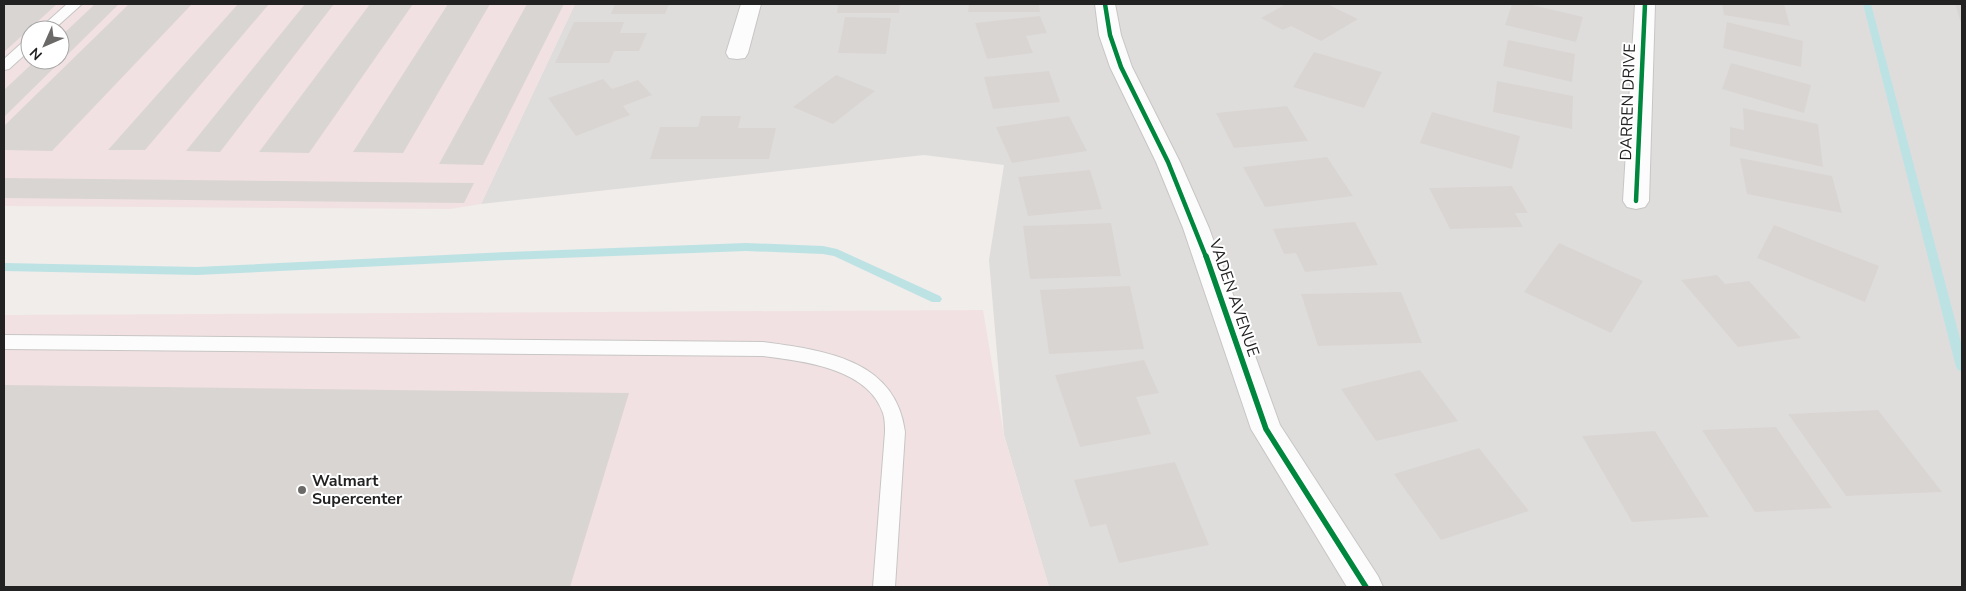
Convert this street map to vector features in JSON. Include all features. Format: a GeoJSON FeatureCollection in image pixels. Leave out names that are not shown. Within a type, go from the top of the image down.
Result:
{"type":"FeatureCollection","features":[{"type":"Feature","properties":{"kind":"street"},"geometry":{"type":"LineString","coordinates":[[737,53],[751,4]]}},
{"type":"Feature","properties":{"kind":"street","name":"VADEN AVENUE"},"geometry":{"type":"LineString","coordinates":[[1105,4],[1110,35],[1121,66],[1168,162],[1196,228],[1266,429],[1366,587]]}},
{"type":"Feature","properties":{"kind":"street","name":"DARREN DRIVE"},"geometry":{"type":"LineString","coordinates":[[1636,201],[1645,4]]}},
{"type":"Feature","properties":{"kind":"lane"},"geometry":{"type":"LineString","coordinates":[[56,20],[74,4]]}},
{"type":"Feature","properties":{"kind":"lane"},"geometry":{"type":"LineString","coordinates":[[4,66],[20,52]]}},
{"type":"Feature","properties":{"kind":"lane"},"geometry":{"type":"LineString","coordinates":[[4,342],[763,349],[811,356],[854,370],[878,388],[892,410],[895,432],[884,587]]}},
{"type":"Feature","properties":{"kind":"shaded area"},"geometry":{"type":"Polygon","coordinates":[[[4,4],[575,4],[481,204],[450,209],[4,206],[4,4]]]}},
{"type":"Feature","properties":{"kind":"shaded area"},"geometry":{"type":"Polygon","coordinates":[[[575,4],[1962,4],[1962,587],[1049,587],[1004,435],[989,260],[1004,165],[924,155],[481,204],[575,4]]]}},
{"type":"Feature","properties":{"kind":"shaded area"},"geometry":{"type":"Polygon","coordinates":[[[983,310],[1004,436],[1049,587],[4,587],[4,315],[983,310]]]}},
{"type":"Feature","properties":{"kind":"building"},"geometry":{"type":"Polygon","coordinates":[[[4,4],[57,4],[39,20],[20,20],[20,38],[4,52],[4,4]]]}},
{"type":"Feature","properties":{"kind":"building"},"geometry":{"type":"Polygon","coordinates":[[[95,4],[119,4],[70,52],[70,28],[95,4]]]}},
{"type":"Feature","properties":{"kind":"building"},"geometry":{"type":"Polygon","coordinates":[[[129,4],[192,4],[52,151],[4,150],[4,126],[61,70],[70,70],[70,62],[129,4]]]}},
{"type":"Feature","properties":{"kind":"building"},"geometry":{"type":"Polygon","coordinates":[[[238,4],[269,4],[145,150],[108,150],[238,4]]]}},
{"type":"Feature","properties":{"kind":"building"},"geometry":{"type":"Polygon","coordinates":[[[305,4],[334,4],[220,152],[186,151],[305,4]]]}},
{"type":"Feature","properties":{"kind":"building"},"geometry":{"type":"Polygon","coordinates":[[[370,4],[413,4],[309,153],[259,152],[370,4]]]}},
{"type":"Feature","properties":{"kind":"building"},"geometry":{"type":"Polygon","coordinates":[[[448,4],[490,4],[403,153],[353,152],[448,4]]]}},
{"type":"Feature","properties":{"kind":"building"},"geometry":{"type":"Polygon","coordinates":[[[527,4],[564,4],[483,165],[439,164],[527,4]]]}},
{"type":"Feature","properties":{"kind":"building"},"geometry":{"type":"Polygon","coordinates":[[[615,4],[669,4],[665,14],[611,14],[615,4]]]}},
{"type":"Feature","properties":{"kind":"building"},"geometry":{"type":"Polygon","coordinates":[[[838,4],[900,4],[899,13],[837,13],[838,4]]]}},
{"type":"Feature","properties":{"kind":"building"},"geometry":{"type":"Polygon","coordinates":[[[969,4],[1039,4],[1040,12],[968,12],[969,4]]]}},
{"type":"Feature","properties":{"kind":"building"},"geometry":{"type":"Polygon","coordinates":[[[1286,4],[1327,4],[1358,19],[1321,41],[1291,26],[1283,30],[1261,18],[1286,4]]]}},
{"type":"Feature","properties":{"kind":"building"},"geometry":{"type":"Polygon","coordinates":[[[1512,4],[1528,4],[1583,17],[1576,42],[1505,25],[1512,4]]]}},
{"type":"Feature","properties":{"kind":"building"},"geometry":{"type":"Polygon","coordinates":[[[1722,4],[1784,4],[1790,26],[1724,15],[1722,4]]]}},
{"type":"Feature","properties":{"kind":"building"},"geometry":{"type":"Polygon","coordinates":[[[1955,4],[1962,5],[1962,26],[1955,4]]]}},
{"type":"Feature","properties":{"kind":"building"},"geometry":{"type":"Polygon","coordinates":[[[1040,16],[1047,33],[1026,36],[1033,53],[987,59],[975,23],[1040,16]]]}},
{"type":"Feature","properties":{"kind":"building"},"geometry":{"type":"Polygon","coordinates":[[[845,17],[891,18],[886,54],[838,53],[845,17]]]}},
{"type":"Feature","properties":{"kind":"building"},"geometry":{"type":"Polygon","coordinates":[[[574,22],[624,22],[620,33],[647,33],[639,51],[614,51],[609,63],[555,63],[574,22]]]}},
{"type":"Feature","properties":{"kind":"building"},"geometry":{"type":"Polygon","coordinates":[[[1727,22],[1803,41],[1801,67],[1723,48],[1727,22]]]}},
{"type":"Feature","properties":{"kind":"building"},"geometry":{"type":"Polygon","coordinates":[[[1508,40],[1575,54],[1572,82],[1503,66],[1508,40]]]}},
{"type":"Feature","properties":{"kind":"building"},"geometry":{"type":"Polygon","coordinates":[[[1314,52],[1382,72],[1364,108],[1293,87],[1314,52]]]}},
{"type":"Feature","properties":{"kind":"building"},"geometry":{"type":"Polygon","coordinates":[[[1731,63],[1811,85],[1804,113],[1722,89],[1731,63]]]}},
{"type":"Feature","properties":{"kind":"building"},"geometry":{"type":"Polygon","coordinates":[[[25,70],[52,70],[4,117],[4,90],[25,70]]]}},
{"type":"Feature","properties":{"kind":"building"},"geometry":{"type":"Polygon","coordinates":[[[1049,71],[1060,102],[993,109],[984,77],[1049,71]]]}},
{"type":"Feature","properties":{"kind":"building"},"geometry":{"type":"Polygon","coordinates":[[[836,75],[875,91],[833,124],[793,107],[836,75]]]}},
{"type":"Feature","properties":{"kind":"building"},"geometry":{"type":"Polygon","coordinates":[[[603,79],[612,89],[638,80],[652,95],[623,106],[630,115],[576,136],[548,98],[603,79]]]}},
{"type":"Feature","properties":{"kind":"building"},"geometry":{"type":"Polygon","coordinates":[[[1497,81],[1573,96],[1572,129],[1493,112],[1497,81]]]}},
{"type":"Feature","properties":{"kind":"building"},"geometry":{"type":"Polygon","coordinates":[[[1287,106],[1308,141],[1234,148],[1216,113],[1287,106]]]}},
{"type":"Feature","properties":{"kind":"building"},"geometry":{"type":"Polygon","coordinates":[[[1743,108],[1818,124],[1823,167],[1730,146],[1730,127],[1744,130],[1743,108]]]}},
{"type":"Feature","properties":{"kind":"building"},"geometry":{"type":"Polygon","coordinates":[[[1432,112],[1520,136],[1512,169],[1420,143],[1432,112]]]}},
{"type":"Feature","properties":{"kind":"building"},"geometry":{"type":"Polygon","coordinates":[[[701,116],[741,116],[738,128],[776,128],[769,159],[650,159],[660,127],[698,127],[701,116]]]}},
{"type":"Feature","properties":{"kind":"building"},"geometry":{"type":"Polygon","coordinates":[[[1069,116],[1087,151],[1012,163],[996,127],[1069,116]]]}},
{"type":"Feature","properties":{"kind":"building"},"geometry":{"type":"Polygon","coordinates":[[[1327,157],[1353,196],[1265,207],[1243,167],[1327,157]]]}},
{"type":"Feature","properties":{"kind":"building"},"geometry":{"type":"Polygon","coordinates":[[[1740,158],[1832,176],[1842,213],[1747,194],[1740,158]]]}},
{"type":"Feature","properties":{"kind":"building"},"geometry":{"type":"Polygon","coordinates":[[[1090,170],[1102,209],[1028,216],[1018,177],[1090,170]]]}},
{"type":"Feature","properties":{"kind":"building"},"geometry":{"type":"Polygon","coordinates":[[[4,178],[474,183],[464,203],[4,198],[4,178]]]}},
{"type":"Feature","properties":{"kind":"building"},"geometry":{"type":"Polygon","coordinates":[[[1512,186],[1528,213],[1515,213],[1523,227],[1450,229],[1429,188],[1512,186]]]}},
{"type":"Feature","properties":{"kind":"building"},"geometry":{"type":"Polygon","coordinates":[[[1355,222],[1378,265],[1305,272],[1296,253],[1284,254],[1273,229],[1355,222]]]}},
{"type":"Feature","properties":{"kind":"building"},"geometry":{"type":"Polygon","coordinates":[[[1111,223],[1121,276],[1030,279],[1023,226],[1111,223]]]}},
{"type":"Feature","properties":{"kind":"building"},"geometry":{"type":"Polygon","coordinates":[[[1774,225],[1879,266],[1865,302],[1757,258],[1774,225]]]}},
{"type":"Feature","properties":{"kind":"building"},"geometry":{"type":"Polygon","coordinates":[[[1559,243],[1643,281],[1611,333],[1524,292],[1559,243]]]}},
{"type":"Feature","properties":{"kind":"building"},"geometry":{"type":"Polygon","coordinates":[[[1717,275],[1725,284],[1749,281],[1801,338],[1738,347],[1681,280],[1717,275]]]}},
{"type":"Feature","properties":{"kind":"building"},"geometry":{"type":"Polygon","coordinates":[[[1130,286],[1144,349],[1049,354],[1040,290],[1130,286]]]}},
{"type":"Feature","properties":{"kind":"building"},"geometry":{"type":"Polygon","coordinates":[[[1401,292],[1422,343],[1318,346],[1301,294],[1401,292]]]}},
{"type":"Feature","properties":{"kind":"building"},"geometry":{"type":"Polygon","coordinates":[[[1144,360],[1159,393],[1136,397],[1151,434],[1080,447],[1055,375],[1144,360]]]}},
{"type":"Feature","properties":{"kind":"building"},"geometry":{"type":"Polygon","coordinates":[[[1420,370],[1458,421],[1376,441],[1341,389],[1420,370]]]}},
{"type":"Feature","properties":{"kind":"building","name":"Walmart Supercenter"},"geometry":{"type":"Polygon","coordinates":[[[4,385],[629,393],[570,587],[4,587],[4,385]]]}},
{"type":"Feature","properties":{"kind":"building"},"geometry":{"type":"Polygon","coordinates":[[[1878,410],[1942,492],[1846,496],[1788,414],[1878,410]]]}},
{"type":"Feature","properties":{"kind":"building"},"geometry":{"type":"Polygon","coordinates":[[[1776,427],[1832,508],[1755,512],[1702,430],[1776,427]]]}},
{"type":"Feature","properties":{"kind":"building"},"geometry":{"type":"Polygon","coordinates":[[[1655,431],[1709,517],[1632,522],[1582,436],[1655,431]]]}},
{"type":"Feature","properties":{"kind":"building"},"geometry":{"type":"Polygon","coordinates":[[[1479,448],[1529,511],[1441,540],[1394,474],[1479,448]]]}},
{"type":"Feature","properties":{"kind":"building"},"geometry":{"type":"Polygon","coordinates":[[[1175,462],[1209,545],[1119,563],[1106,524],[1090,527],[1074,480],[1175,462]]]}},
{"type":"Feature","properties":{"kind":"waterway"},"geometry":{"type":"LineString","coordinates":[[1867,4],[1962,367]]}},
{"type":"Feature","properties":{"kind":"waterway"},"geometry":{"type":"LineString","coordinates":[[4,267],[197,271],[746,247],[823,250],[837,253],[936,299]]}},
{"type":"Feature","properties":{"kind":"cycle path"},"geometry":{"type":"LineString","coordinates":[[1105,4],[1110,35],[1121,67],[1168,162],[1196,228],[1266,429],[1366,587]]}},
{"type":"Feature","properties":{"kind":"cycle path"},"geometry":{"type":"LineString","coordinates":[[1636,201],[1645,4]]}},
{"type":"Feature","properties":{"kind":"place","name":"Walmart Supercenter"},"geometry":{"type":"Point","coordinates":[302,490]}}]}
